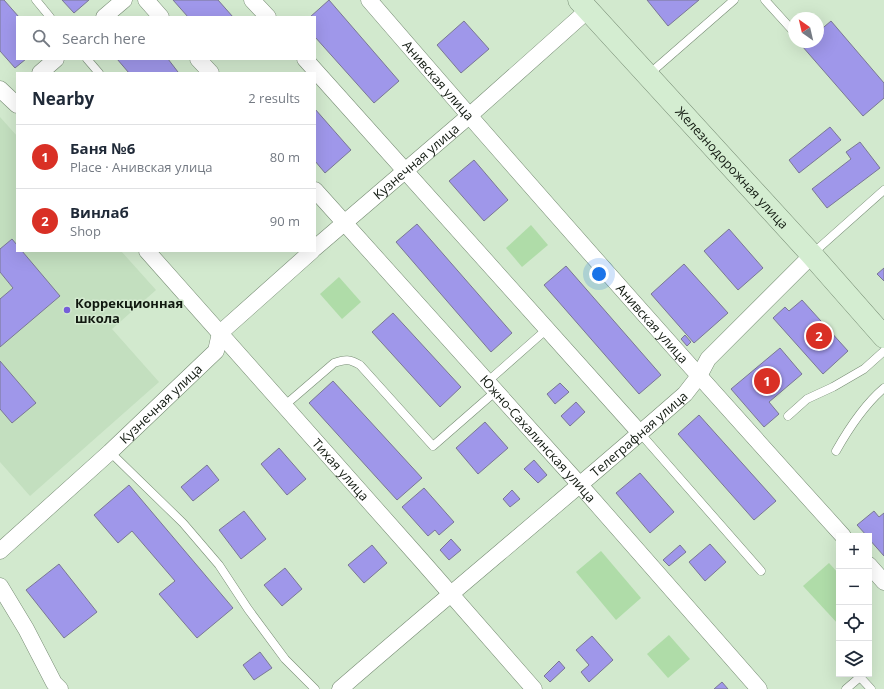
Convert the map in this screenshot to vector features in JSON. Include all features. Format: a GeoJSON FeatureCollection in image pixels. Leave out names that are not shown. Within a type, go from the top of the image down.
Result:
{"type":"FeatureCollection","features":[{"type":"Feature","properties":{"kind":"main road","name":"Железнодорожная улица"},"geometry":{"type":"LineString","coordinates":[[584,5],[812,255],[884,337]]}},
{"type":"Feature","properties":{"kind":"street"},"geometry":{"type":"LineString","coordinates":[[105,16],[124,0]]}},
{"type":"Feature","properties":{"kind":"street"},"geometry":{"type":"LineString","coordinates":[[146,0],[160,16]]}},
{"type":"Feature","properties":{"kind":"street"},"geometry":{"type":"LineString","coordinates":[[252,0],[267,16]]}},
{"type":"Feature","properties":{"kind":"street","name":"Анивская улица"},"geometry":{"type":"LineString","coordinates":[[369,0],[469,116],[840,533]]}},
{"type":"Feature","properties":{"kind":"street","name":"Кузнечная улица"},"geometry":{"type":"LineString","coordinates":[[316,247],[469,116],[584,5]]}},
{"type":"Feature","properties":{"kind":"street"},"geometry":{"type":"LineString","coordinates":[[41,72],[55,60]]}},
{"type":"Feature","properties":{"kind":"street"},"geometry":{"type":"LineString","coordinates":[[199,60],[210,72]]}},
{"type":"Feature","properties":{"kind":"street"},"geometry":{"type":"LineString","coordinates":[[306,60],[640,433]]}},
{"type":"Feature","properties":{"kind":"street","name":"Южно-Сахалинская улица"},"geometry":{"type":"LineString","coordinates":[[316,191],[580,485],[759,689]]}},
{"type":"Feature","properties":{"kind":"street","name":"Тихая улица"},"geometry":{"type":"LineString","coordinates":[[148,252],[534,689]]}},
{"type":"Feature","properties":{"kind":"street"},"geometry":{"type":"LineString","coordinates":[[220,333],[311,252]]}},
{"type":"Feature","properties":{"kind":"street","name":"Телеграфная улица"},"geometry":{"type":"LineString","coordinates":[[340,689],[450,594],[500,554],[685,394],[699,376],[708,359],[812,255]]}},
{"type":"Feature","properties":{"kind":"street","name":"Кузнечная улица"},"geometry":{"type":"LineString","coordinates":[[0,551],[110,452],[216,351],[220,333]]}},
{"type":"Feature","properties":{"kind":"street"},"geometry":{"type":"LineString","coordinates":[[872,568],[884,582]]}},
{"type":"Feature","properties":{"kind":"street"},"geometry":{"type":"LineString","coordinates":[[0,586],[26,629],[54,683],[60,689]]}},
{"type":"Feature","properties":{"kind":"lane"},"geometry":{"type":"LineString","coordinates":[[36,0],[49,16]]}},
{"type":"Feature","properties":{"kind":"lane"},"geometry":{"type":"LineString","coordinates":[[647,75],[734,0]]}},
{"type":"Feature","properties":{"kind":"lane"},"geometry":{"type":"LineString","coordinates":[[765,0],[788,25]]}},
{"type":"Feature","properties":{"kind":"lane"},"geometry":{"type":"LineString","coordinates":[[88,60],[99,72]]}},
{"type":"Feature","properties":{"kind":"lane"},"geometry":{"type":"LineString","coordinates":[[812,255],[884,190]]}},
{"type":"Feature","properties":{"kind":"lane"},"geometry":{"type":"LineString","coordinates":[[284,406],[334,363],[343,359],[352,360],[360,365],[433,446],[547,329]]}},
{"type":"Feature","properties":{"kind":"lane"},"geometry":{"type":"LineString","coordinates":[[788,416],[808,399],[833,387],[864,368],[884,351]]}},
{"type":"Feature","properties":{"kind":"lane"},"geometry":{"type":"LineString","coordinates":[[836,451],[845,435],[871,399],[884,388]]}},
{"type":"Feature","properties":{"kind":"lane"},"geometry":{"type":"LineString","coordinates":[[640,433],[761,571]]}},
{"type":"Feature","properties":{"kind":"lane"},"geometry":{"type":"LineString","coordinates":[[110,452],[183,523],[214,559],[248,609],[285,659],[315,689]]}},
{"type":"Feature","properties":{"kind":"lane"},"geometry":{"type":"LineString","coordinates":[[846,689],[860,677],[871,689]]}},
{"type":"Feature","properties":{"kind":"shaded area","name":"Коррекционная школа"},"geometry":{"type":"Polygon","coordinates":[[[0,117],[16,135],[16,252],[122,252],[156,290],[112,329],[159,382],[30,496],[0,462],[0,117]]]}},
{"type":"Feature","properties":{"kind":"shaded area"},"geometry":{"type":"Polygon","coordinates":[[[531,225],[548,245],[522,267],[506,248],[531,225]]]}},
{"type":"Feature","properties":{"kind":"shaded area"},"geometry":{"type":"Polygon","coordinates":[[[339,277],[361,302],[342,319],[320,294],[339,277]]]}},
{"type":"Feature","properties":{"kind":"shaded area"},"geometry":{"type":"Polygon","coordinates":[[[601,551],[641,598],[616,620],[576,572],[601,551]]]}},
{"type":"Feature","properties":{"kind":"shaded area"},"geometry":{"type":"Polygon","coordinates":[[[829,563],[836,571],[836,622],[803,586],[829,563]]]}},
{"type":"Feature","properties":{"kind":"shaded area"},"geometry":{"type":"Polygon","coordinates":[[[669,635],[690,659],[668,678],[647,654],[669,635]]]}},
{"type":"Feature","properties":{"kind":"building"},"geometry":{"type":"Polygon","coordinates":[[[0,0],[4,0],[18,16],[16,16],[16,60],[25,60],[15,68],[0,51],[0,0]]]}},
{"type":"Feature","properties":{"kind":"building"},"geometry":{"type":"Polygon","coordinates":[[[62,0],[89,0],[74,13],[62,0]]]}},
{"type":"Feature","properties":{"kind":"building"},"geometry":{"type":"Polygon","coordinates":[[[173,0],[218,0],[232,16],[187,16],[173,0]]]}},
{"type":"Feature","properties":{"kind":"building"},"geometry":{"type":"Polygon","coordinates":[[[329,0],[399,81],[374,103],[316,38],[316,16],[311,16],[329,0]]]}},
{"type":"Feature","properties":{"kind":"building"},"geometry":{"type":"Polygon","coordinates":[[[647,0],[699,0],[668,26],[647,0]]]}},
{"type":"Feature","properties":{"kind":"building"},"geometry":{"type":"Polygon","coordinates":[[[464,21],[489,49],[461,73],[437,45],[464,21]]]}},
{"type":"Feature","properties":{"kind":"building"},"geometry":{"type":"Polygon","coordinates":[[[831,21],[884,83],[884,98],[863,116],[804,48],[824,48],[824,27],[831,21]]]}},
{"type":"Feature","properties":{"kind":"building"},"geometry":{"type":"Polygon","coordinates":[[[118,60],[169,60],[178,72],[128,72],[118,60]]]}},
{"type":"Feature","properties":{"kind":"building"},"geometry":{"type":"Polygon","coordinates":[[[316,110],[351,150],[325,173],[316,162],[316,110]]]}},
{"type":"Feature","properties":{"kind":"building"},"geometry":{"type":"Polygon","coordinates":[[[830,127],[841,140],[799,173],[789,160],[830,127]]]}},
{"type":"Feature","properties":{"kind":"building"},"geometry":{"type":"Polygon","coordinates":[[[860,142],[880,168],[827,208],[812,189],[851,159],[846,152],[860,142]]]}},
{"type":"Feature","properties":{"kind":"building"},"geometry":{"type":"Polygon","coordinates":[[[474,160],[508,200],[484,221],[449,181],[474,160]]]}},
{"type":"Feature","properties":{"kind":"building"},"geometry":{"type":"Polygon","coordinates":[[[417,224],[512,333],[491,352],[396,242],[417,224]]]}},
{"type":"Feature","properties":{"kind":"building"},"geometry":{"type":"Polygon","coordinates":[[[729,229],[763,268],[738,290],[704,251],[729,229]]]}},
{"type":"Feature","properties":{"kind":"building"},"geometry":{"type":"Polygon","coordinates":[[[12,239],[16,244],[16,252],[23,252],[60,296],[0,347],[0,299],[13,288],[0,272],[0,249],[12,239]]]}},
{"type":"Feature","properties":{"kind":"building"},"geometry":{"type":"Polygon","coordinates":[[[684,264],[728,313],[694,343],[651,294],[684,264]]]}},
{"type":"Feature","properties":{"kind":"building"},"geometry":{"type":"Polygon","coordinates":[[[566,266],[661,375],[639,394],[544,285],[566,266]]]}},
{"type":"Feature","properties":{"kind":"building"},"geometry":{"type":"Polygon","coordinates":[[[884,268],[884,281],[877,274],[884,268]]]}},
{"type":"Feature","properties":{"kind":"building"},"geometry":{"type":"Polygon","coordinates":[[[802,300],[848,351],[823,374],[773,318],[785,307],[789,311],[802,300]]]}},
{"type":"Feature","properties":{"kind":"building"},"geometry":{"type":"Polygon","coordinates":[[[393,313],[461,387],[440,407],[372,332],[393,313]]]}},
{"type":"Feature","properties":{"kind":"building"},"geometry":{"type":"Polygon","coordinates":[[[685,335],[691,342],[687,346],[681,339],[685,335]]]}},
{"type":"Feature","properties":{"kind":"building"},"geometry":{"type":"Polygon","coordinates":[[[780,348],[802,374],[769,402],[779,414],[764,427],[731,389],[780,348]]]}},
{"type":"Feature","properties":{"kind":"building"},"geometry":{"type":"Polygon","coordinates":[[[0,361],[36,403],[12,423],[0,409],[0,361]]]}},
{"type":"Feature","properties":{"kind":"building"},"geometry":{"type":"Polygon","coordinates":[[[333,381],[422,478],[397,500],[309,403],[333,381]]]}},
{"type":"Feature","properties":{"kind":"building"},"geometry":{"type":"Polygon","coordinates":[[[560,383],[569,392],[555,404],[547,394],[560,383]]]}},
{"type":"Feature","properties":{"kind":"building"},"geometry":{"type":"Polygon","coordinates":[[[576,402],[585,412],[570,426],[561,416],[576,402]]]}},
{"type":"Feature","properties":{"kind":"building"},"geometry":{"type":"Polygon","coordinates":[[[699,415],[776,501],[754,520],[678,434],[699,415]]]}},
{"type":"Feature","properties":{"kind":"building"},"geometry":{"type":"Polygon","coordinates":[[[485,422],[508,448],[478,474],[456,448],[485,422]]]}},
{"type":"Feature","properties":{"kind":"building"},"geometry":{"type":"Polygon","coordinates":[[[279,448],[306,479],[287,495],[261,464],[279,448]]]}},
{"type":"Feature","properties":{"kind":"building"},"geometry":{"type":"Polygon","coordinates":[[[534,460],[547,475],[538,483],[524,469],[534,460]]]}},
{"type":"Feature","properties":{"kind":"building"},"geometry":{"type":"Polygon","coordinates":[[[207,465],[219,480],[193,501],[181,487],[207,465]]]}},
{"type":"Feature","properties":{"kind":"building"},"geometry":{"type":"Polygon","coordinates":[[[640,473],[674,512],[650,533],[616,493],[640,473]]]}},
{"type":"Feature","properties":{"kind":"building"},"geometry":{"type":"Polygon","coordinates":[[[129,485],[233,608],[197,638],[159,594],[175,581],[132,531],[118,543],[94,515],[129,485]]]}},
{"type":"Feature","properties":{"kind":"building"},"geometry":{"type":"Polygon","coordinates":[[[424,488],[454,522],[439,535],[435,530],[428,536],[402,507],[424,488]]]}},
{"type":"Feature","properties":{"kind":"building"},"geometry":{"type":"Polygon","coordinates":[[[512,490],[520,499],[510,507],[503,499],[512,490]]]}},
{"type":"Feature","properties":{"kind":"building"},"geometry":{"type":"Polygon","coordinates":[[[244,511],[266,539],[241,559],[219,530],[244,511]]]}},
{"type":"Feature","properties":{"kind":"building"},"geometry":{"type":"Polygon","coordinates":[[[874,511],[879,517],[884,513],[884,556],[872,542],[872,533],[864,533],[857,525],[874,511]]]}},
{"type":"Feature","properties":{"kind":"building"},"geometry":{"type":"Polygon","coordinates":[[[451,539],[461,550],[449,560],[440,550],[451,539]]]}},
{"type":"Feature","properties":{"kind":"building"},"geometry":{"type":"Polygon","coordinates":[[[710,544],[726,562],[705,581],[689,562],[710,544]]]}},
{"type":"Feature","properties":{"kind":"building"},"geometry":{"type":"Polygon","coordinates":[[[372,545],[387,563],[364,583],[348,565],[372,545]]]}},
{"type":"Feature","properties":{"kind":"building"},"geometry":{"type":"Polygon","coordinates":[[[680,545],[686,552],[669,566],[663,560],[680,545]]]}},
{"type":"Feature","properties":{"kind":"building"},"geometry":{"type":"Polygon","coordinates":[[[59,564],[97,612],[64,638],[26,590],[59,564]]]}},
{"type":"Feature","properties":{"kind":"building"},"geometry":{"type":"Polygon","coordinates":[[[285,568],[302,589],[282,606],[264,585],[285,568]]]}},
{"type":"Feature","properties":{"kind":"building"},"geometry":{"type":"Polygon","coordinates":[[[592,636],[613,660],[589,682],[581,672],[589,665],[576,650],[592,636]]]}},
{"type":"Feature","properties":{"kind":"building"},"geometry":{"type":"Polygon","coordinates":[[[260,652],[272,668],[254,680],[243,665],[260,652]]]}},
{"type":"Feature","properties":{"kind":"building"},"geometry":{"type":"Polygon","coordinates":[[[559,661],[565,668],[550,682],[544,676],[559,661]]]}},
{"type":"Feature","properties":{"kind":"building"},"geometry":{"type":"Polygon","coordinates":[[[722,682],[728,689],[714,689],[722,682]]]}},
{"type":"Feature","properties":{"kind":"place","name":"Коррекционная школа"},"geometry":{"type":"Point","coordinates":[67,310]}},
{"type":"Feature","properties":{"kind":"place","name":"Винлаб"},"geometry":{"type":"Point","coordinates":[819,336]}},
{"type":"Feature","properties":{"kind":"place","name":"Баня №6"},"geometry":{"type":"Point","coordinates":[767,381]}}]}
